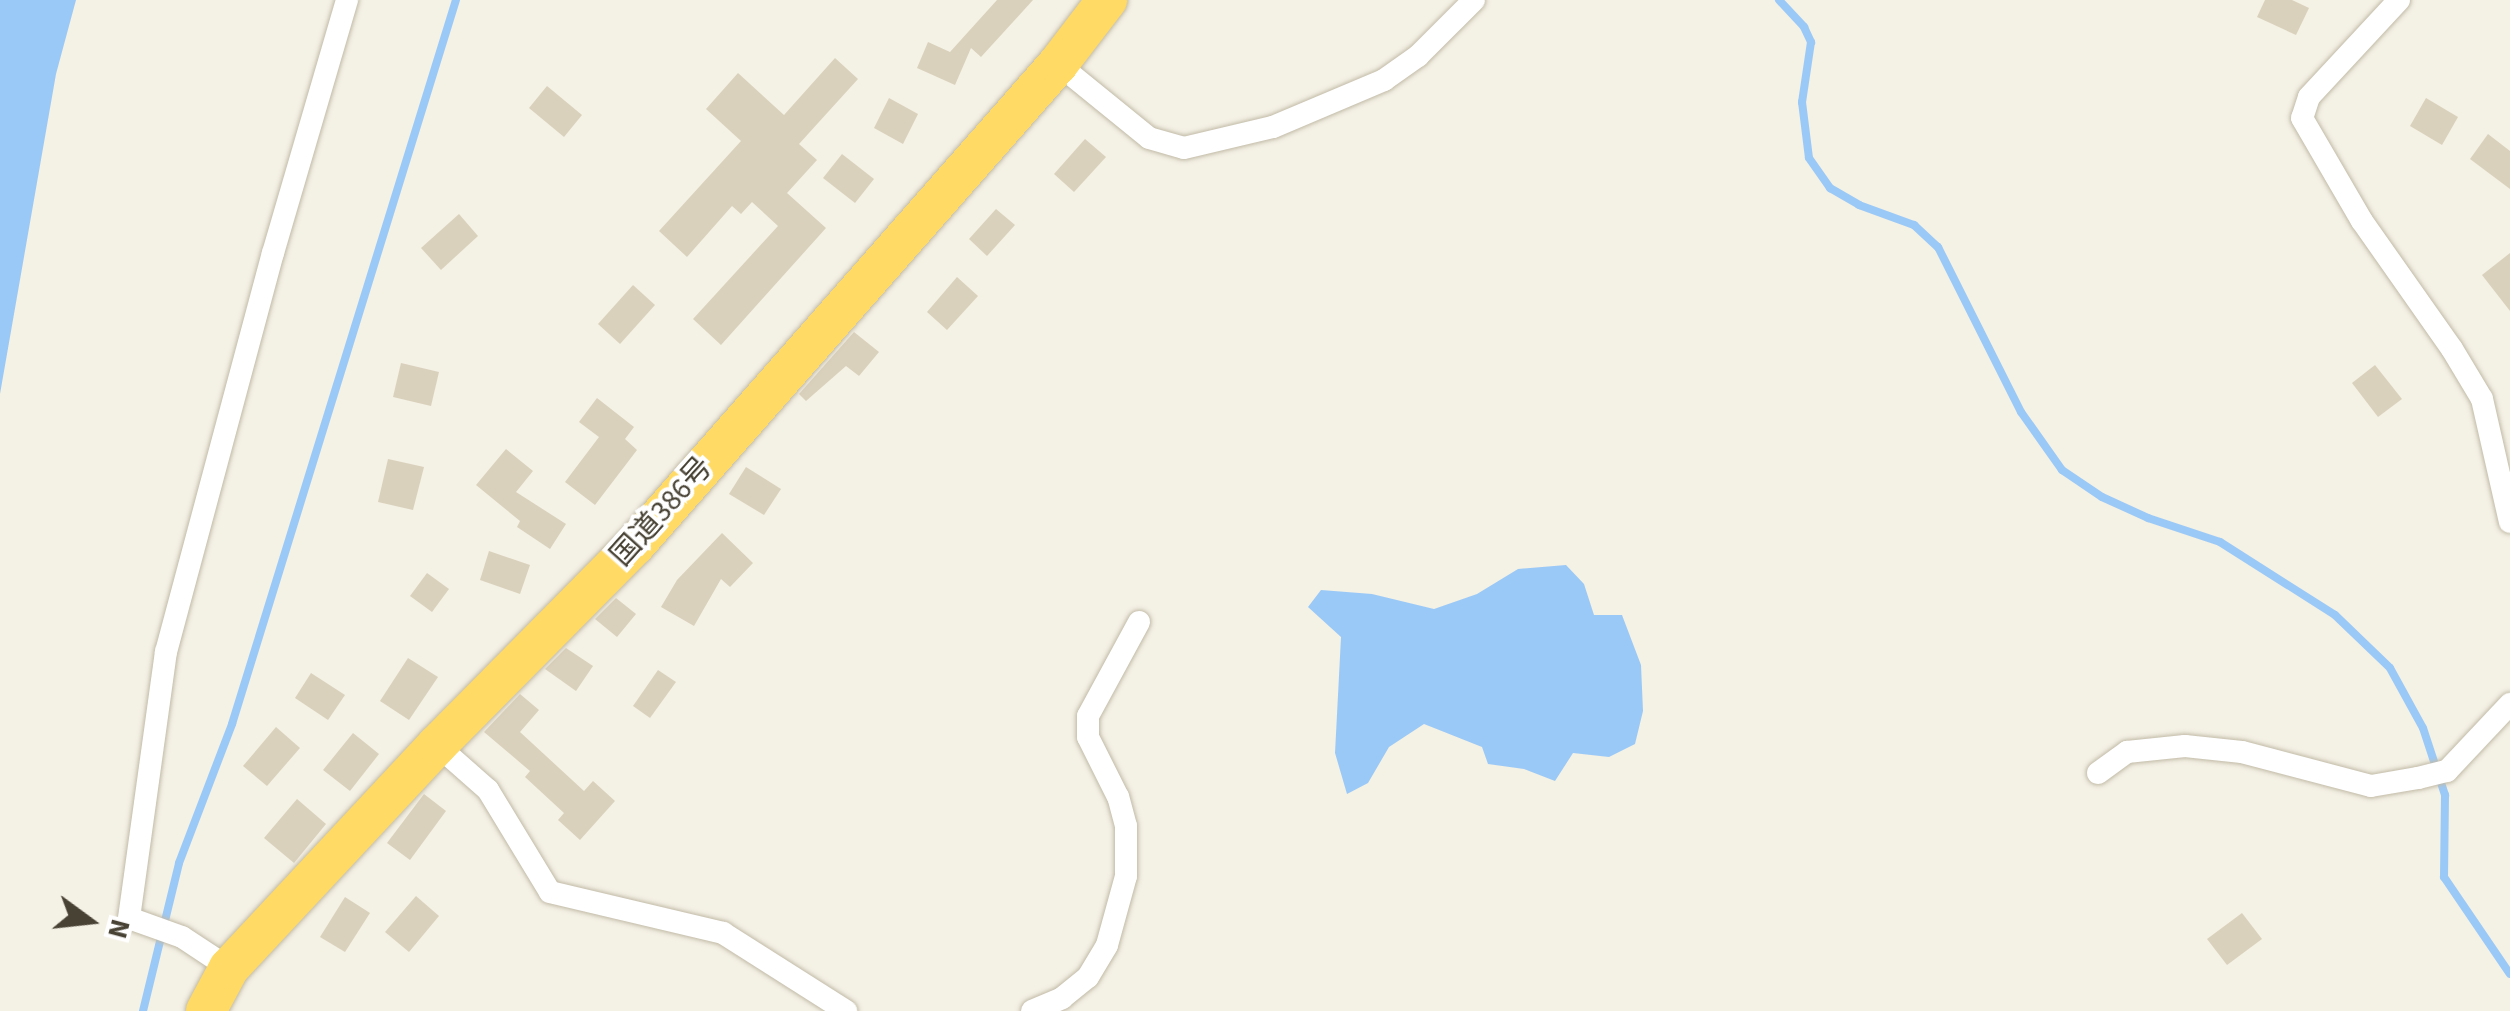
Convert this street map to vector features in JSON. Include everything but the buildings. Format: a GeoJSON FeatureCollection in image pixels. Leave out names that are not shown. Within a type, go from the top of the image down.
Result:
{"type":"FeatureCollection","features":[{"type":"Feature","properties":{"kind":"highway","name":"国道386号"},"geometry":{"type":"LineString","coordinates":[[206,1011],[228,968],[437,746],[635,545],[1058,64],[1107,0]]}},
{"type":"Feature","properties":{"kind":"street"},"geometry":{"type":"LineString","coordinates":[[228,968],[182,936],[128,918],[166,652],[273,253],[347,0]]}},
{"type":"Feature","properties":{"kind":"street"},"geometry":{"type":"LineString","coordinates":[[1058,64],[1149,138],[1184,148],[1273,126],[1384,80],[1418,56],[1474,0]]}},
{"type":"Feature","properties":{"kind":"street"},"geometry":{"type":"LineString","coordinates":[[2399,0],[2310,97],[2302,118],[2362,221],[2452,348],[2482,399],[2510,522]]}},
{"type":"Feature","properties":{"kind":"street"},"geometry":{"type":"LineString","coordinates":[[1032,1011],[1062,998],[1088,977],[1108,945],[1126,876],[1126,826],[1118,797],[1088,736],[1088,716],[1138,622]]}},
{"type":"Feature","properties":{"kind":"street"},"geometry":{"type":"LineString","coordinates":[[2098,773],[2127,752],[2186,746],[2242,752],[2371,786],[2447,770],[2510,704]]}},
{"type":"Feature","properties":{"kind":"street"},"geometry":{"type":"LineString","coordinates":[[437,746],[488,790],[550,892],[723,933],[846,1011]]}},
{"type":"Feature","properties":{"kind":"water"},"geometry":{"type":"Polygon","coordinates":[[[0,0],[76,0],[56,74],[0,394],[0,0]]]}},
{"type":"Feature","properties":{"kind":"water"},"geometry":{"type":"Polygon","coordinates":[[[1566,565],[1584,584],[1594,615],[1622,615],[1641,665],[1643,711],[1635,744],[1609,757],[1573,753],[1555,781],[1524,769],[1488,764],[1482,747],[1424,724],[1389,747],[1368,783],[1347,794],[1335,753],[1341,637],[1308,607],[1321,590],[1372,594],[1434,609],[1477,594],[1518,569],[1566,565]]]}},
{"type":"Feature","properties":{"kind":"waterway"},"geometry":{"type":"LineString","coordinates":[[143,1011],[179,863],[232,724],[456,0]]}},
{"type":"Feature","properties":{"kind":"waterway"},"geometry":{"type":"LineString","coordinates":[[1779,0],[1804,27],[1811,42],[1802,102],[1809,158],[1830,188],[1859,205],[1914,225],[1938,247],[2021,412],[2062,470],[2102,497],[2148,518],[2220,542],[2335,615],[2390,668],[2423,728],[2445,795],[2444,877],[2510,974]]}}]}
